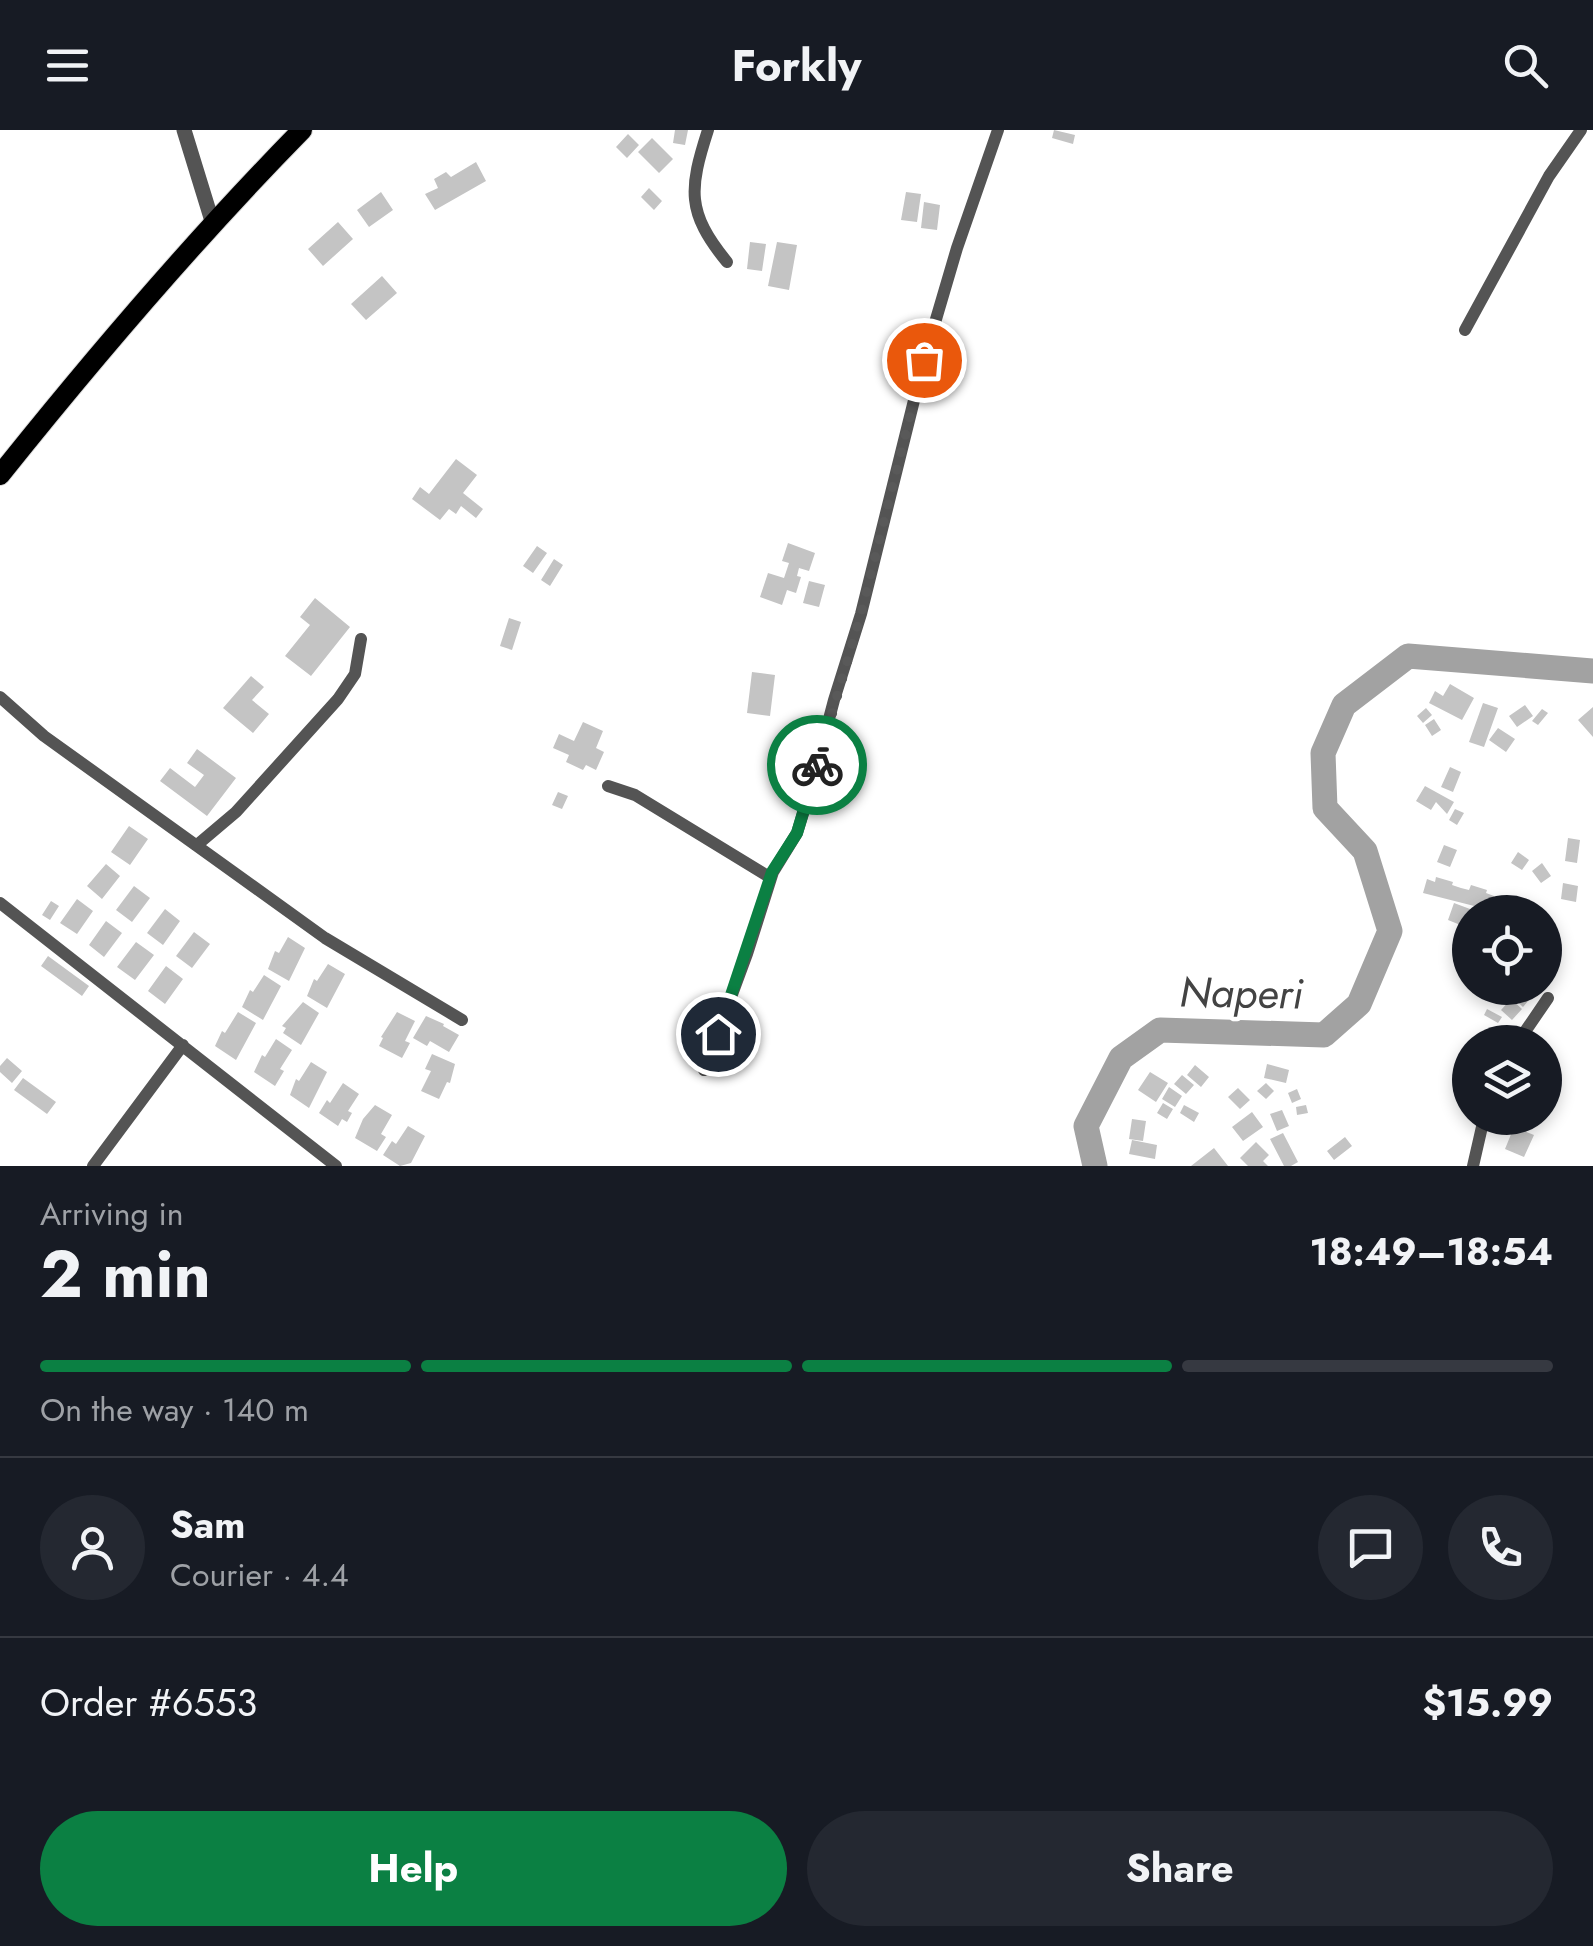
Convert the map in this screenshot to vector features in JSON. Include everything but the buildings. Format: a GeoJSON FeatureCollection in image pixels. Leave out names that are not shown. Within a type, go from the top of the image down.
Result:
{"type":"FeatureCollection","features":[{"type":"Feature","properties":{"kind":"highway"},"geometry":{"type":"LineString","coordinates":[[0,475],[212,221],[302,130]]}},
{"type":"Feature","properties":{"kind":"street"},"geometry":{"type":"LineString","coordinates":[[184,130],[212,221]]}},
{"type":"Feature","properties":{"kind":"street"},"geometry":{"type":"LineString","coordinates":[[708,130],[694,175],[694,203],[712,243],[728,262]]}},
{"type":"Feature","properties":{"kind":"street"},"geometry":{"type":"LineString","coordinates":[[704,1070],[748,954],[771,878],[797,833],[861,614],[930,341],[998,130]]}},
{"type":"Feature","properties":{"kind":"street"},"geometry":{"type":"LineString","coordinates":[[1465,330],[1550,176],[1581,130]]}},
{"type":"Feature","properties":{"kind":"street"},"geometry":{"type":"LineString","coordinates":[[197,845],[236,812],[338,700],[355,674],[361,638]]}},
{"type":"Feature","properties":{"kind":"street"},"geometry":{"type":"LineString","coordinates":[[0,697],[44,736],[325,938],[462,1020]]}},
{"type":"Feature","properties":{"kind":"street"},"geometry":{"type":"LineString","coordinates":[[608,786],[635,795],[771,878]]}},
{"type":"Feature","properties":{"kind":"street"},"geometry":{"type":"LineString","coordinates":[[0,903],[332,1165]]}},
{"type":"Feature","properties":{"kind":"street"},"geometry":{"type":"LineString","coordinates":[[94,1166],[183,1045]]}},
{"type":"Feature","properties":{"kind":"street"},"geometry":{"type":"LineString","coordinates":[[1473,1166],[1480,1135]]}},
{"type":"Feature","properties":{"kind":"waterway","name":"Naperi"},"geometry":{"type":"LineString","coordinates":[[1095,1166],[1086,1126],[1121,1058],[1160,1030],[1324,1035],[1359,1004],[1390,931],[1365,851],[1325,808],[1323,753],[1344,705],[1408,656],[1593,671]]}},
{"type":"Feature","properties":{"kind":"way so far"},"geometry":{"type":"LineString","coordinates":[[817,765],[861,614],[924,360]]}},
{"type":"Feature","properties":{"kind":"route"},"geometry":{"type":"LineString","coordinates":[[718,1034],[748,954],[772,872],[797,833],[817,765]]}}]}
